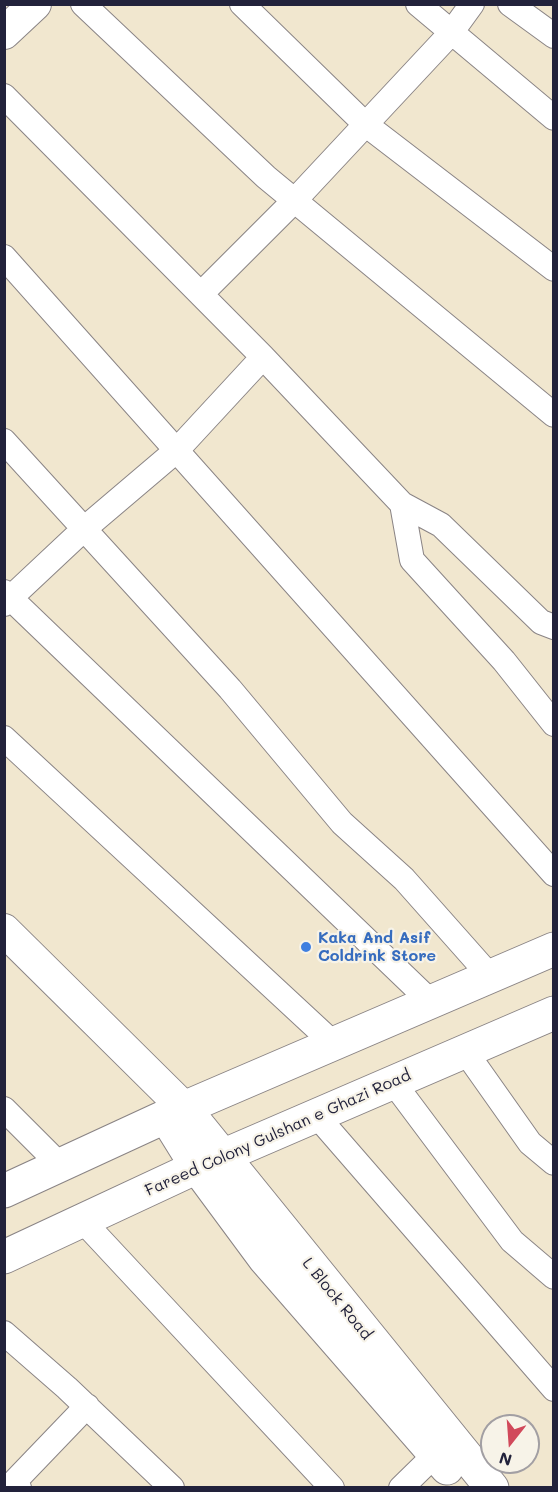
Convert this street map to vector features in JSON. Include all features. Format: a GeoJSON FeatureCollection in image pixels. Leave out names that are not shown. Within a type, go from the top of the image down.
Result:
{"type":"FeatureCollection","features":[{"type":"Feature","properties":{"kind":"main road"},"geometry":{"type":"LineString","coordinates":[[4,1191],[175,1113],[554,949]]}},
{"type":"Feature","properties":{"kind":"main road","name":"Fareed Colony Gulshan e Ghazi Road"},"geometry":{"type":"LineString","coordinates":[[4,1257],[209,1162],[554,1013]]}},
{"type":"Feature","properties":{"kind":"main road","name":"L Block Road"},"geometry":{"type":"LineString","coordinates":[[175,1113],[209,1162],[443,1447],[492,1488]]}},
{"type":"Feature","properties":{"kind":"main road","name":"L Block Road"},"geometry":{"type":"LineString","coordinates":[[443,1447],[465,1488]]}},
{"type":"Feature","properties":{"kind":"street"},"geometry":{"type":"LineString","coordinates":[[4,33],[36,4]]}},
{"type":"Feature","properties":{"kind":"street"},"geometry":{"type":"LineString","coordinates":[[82,4],[266,177],[554,415]]}},
{"type":"Feature","properties":{"kind":"street"},"geometry":{"type":"LineString","coordinates":[[242,4],[365,124],[554,269]]}},
{"type":"Feature","properties":{"kind":"street"},"geometry":{"type":"LineString","coordinates":[[418,4],[554,118]]}},
{"type":"Feature","properties":{"kind":"street"},"geometry":{"type":"LineString","coordinates":[[201,294],[295,200],[452,33],[472,4]]}},
{"type":"Feature","properties":{"kind":"street"},"geometry":{"type":"LineString","coordinates":[[510,4],[554,36]]}},
{"type":"Feature","properties":{"kind":"street"},"geometry":{"type":"LineString","coordinates":[[4,96],[263,357],[402,504],[441,525],[541,622],[554,627]]}},
{"type":"Feature","properties":{"kind":"street"},"geometry":{"type":"LineString","coordinates":[[4,257],[554,874]]}},
{"type":"Feature","properties":{"kind":"street"},"geometry":{"type":"LineString","coordinates":[[263,357],[177,450],[7,598],[431,1002]]}},
{"type":"Feature","properties":{"kind":"street"},"geometry":{"type":"LineString","coordinates":[[4,441],[230,689],[342,824],[404,879],[490,976]]}},
{"type":"Feature","properties":{"kind":"street"},"geometry":{"type":"LineString","coordinates":[[402,504],[412,560],[504,661],[554,724]]}},
{"type":"Feature","properties":{"kind":"street"},"geometry":{"type":"LineString","coordinates":[[4,738],[334,1044]]}},
{"type":"Feature","properties":{"kind":"street"},"geometry":{"type":"LineString","coordinates":[[4,930],[152,1078],[175,1113]]}},
{"type":"Feature","properties":{"kind":"street"},"geometry":{"type":"LineString","coordinates":[[465,1051],[530,1143],[554,1163]]}},
{"type":"Feature","properties":{"kind":"street"},"geometry":{"type":"LineString","coordinates":[[393,1082],[512,1241],[554,1277]]}},
{"type":"Feature","properties":{"kind":"street"},"geometry":{"type":"LineString","coordinates":[[4,1109],[60,1166]]}},
{"type":"Feature","properties":{"kind":"street"},"geometry":{"type":"LineString","coordinates":[[316,1115],[554,1389]]}},
{"type":"Feature","properties":{"kind":"street"},"geometry":{"type":"LineString","coordinates":[[82,1220],[332,1488]]}},
{"type":"Feature","properties":{"kind":"street"},"geometry":{"type":"LineString","coordinates":[[4,1333],[87,1406],[172,1488]]}},
{"type":"Feature","properties":{"kind":"street"},"geometry":{"type":"LineString","coordinates":[[19,1488],[16,1480],[87,1406]]}},
{"type":"Feature","properties":{"kind":"street"},"geometry":{"type":"LineString","coordinates":[[401,1488],[443,1447]]}},
{"type":"Feature","properties":{"kind":"place","name":"Kaka And Asif Coldrink Store"},"geometry":{"type":"Point","coordinates":[306,947]}}]}
